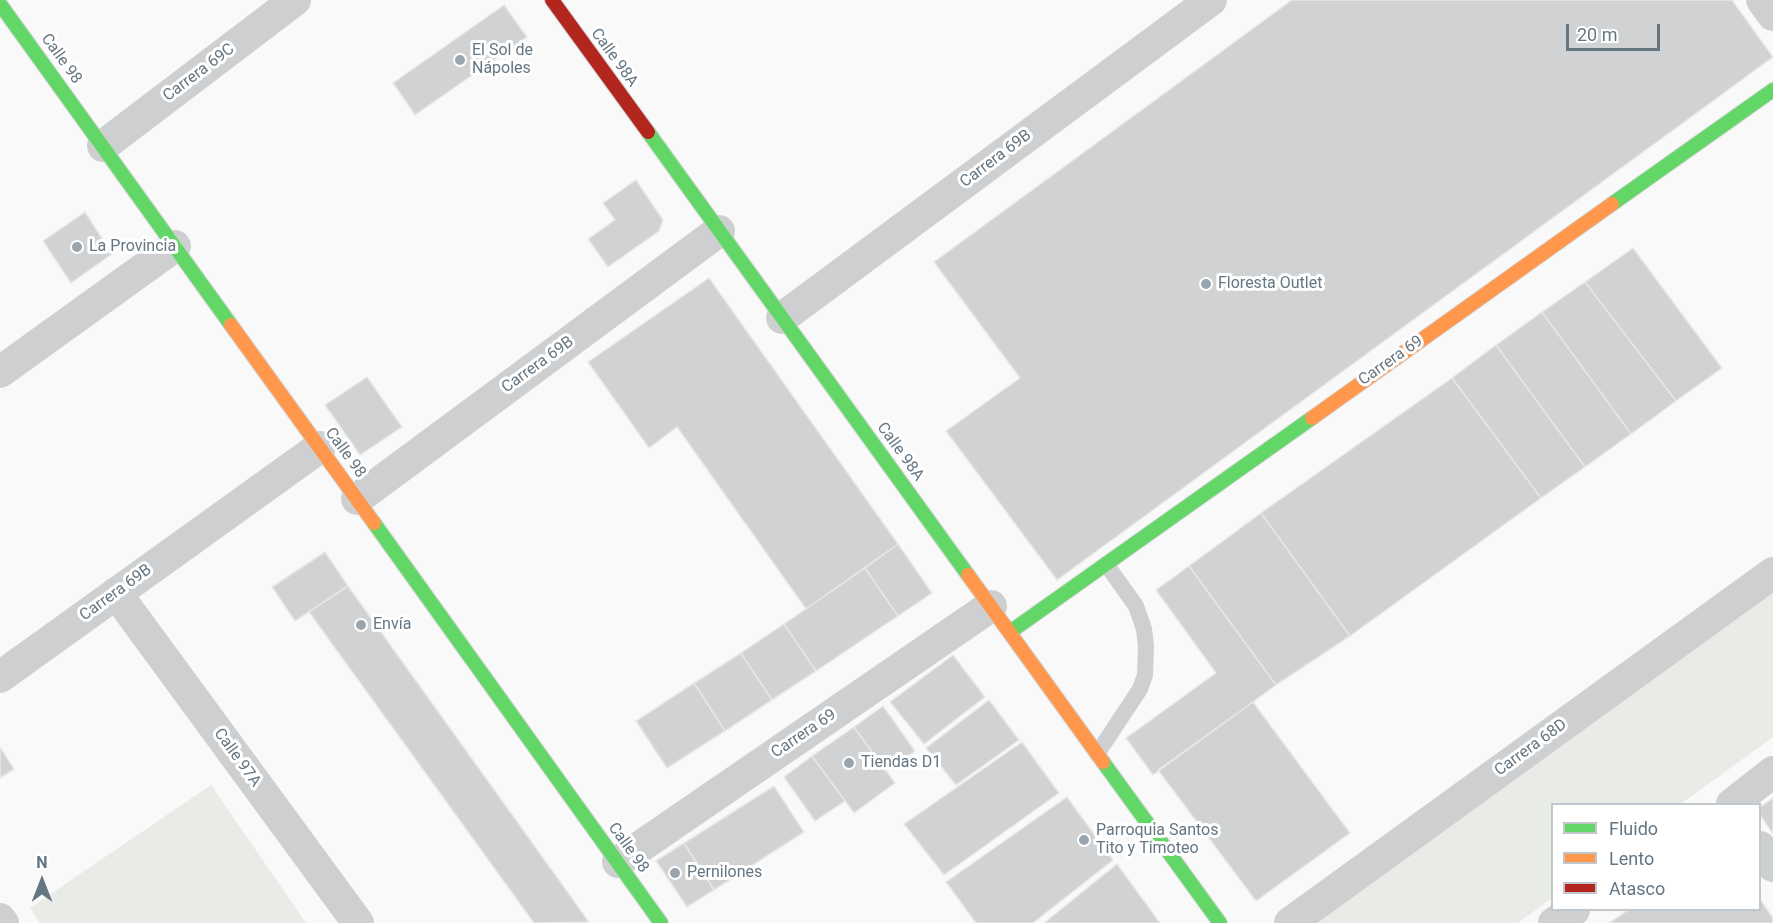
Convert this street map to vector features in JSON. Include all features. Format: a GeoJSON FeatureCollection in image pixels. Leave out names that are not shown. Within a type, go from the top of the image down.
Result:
{"type":"FeatureCollection","features":[{"type":"Feature","properties":{"kind":"street","name":"Carrera 69C"},"geometry":{"type":"LineString","coordinates":[[103,146],[295,0]]}},
{"type":"Feature","properties":{"kind":"street","name":"Calle 98A"},"geometry":{"type":"LineString","coordinates":[[552,0],[1220,923]]}},
{"type":"Feature","properties":{"kind":"street","name":"Carrera 69B"},"geometry":{"type":"LineString","coordinates":[[782,318],[1211,0]]}},
{"type":"Feature","properties":{"kind":"street"},"geometry":{"type":"LineString","coordinates":[[1762,0],[1773,15]]}},
{"type":"Feature","properties":{"kind":"street","name":"Calle 98"},"geometry":{"type":"LineString","coordinates":[[0,3],[662,923]]}},
{"type":"Feature","properties":{"kind":"street","name":"Carrera 69"},"geometry":{"type":"LineString","coordinates":[[1010,632],[1773,90]]}},
{"type":"Feature","properties":{"kind":"street","name":"Carrera 69B"},"geometry":{"type":"LineString","coordinates":[[357,499],[719,231]]}},
{"type":"Feature","properties":{"kind":"street"},"geometry":{"type":"LineString","coordinates":[[0,372],[175,246]]}},
{"type":"Feature","properties":{"kind":"street","name":"Carrera 69B"},"geometry":{"type":"LineString","coordinates":[[0,677],[320,447]]}},
{"type":"Feature","properties":{"kind":"street","name":"Carrera 68D"},"geometry":{"type":"LineString","coordinates":[[1290,923],[1773,573]]}},
{"type":"Feature","properties":{"kind":"street","name":"Calle 97A"},"geometry":{"type":"LineString","coordinates":[[116,593],[358,923]]}},
{"type":"Feature","properties":{"kind":"street","name":"Carrera 69"},"geometry":{"type":"LineString","coordinates":[[618,862],[991,606]]}},
{"type":"Feature","properties":{"kind":"street"},"geometry":{"type":"LineString","coordinates":[[1733,803],[1773,772]]}},
{"type":"Feature","properties":{"kind":"street"},"geometry":{"type":"LineString","coordinates":[[1761,848],[1773,866]]}},
{"type":"Feature","properties":{"kind":"street"},"geometry":{"type":"LineString","coordinates":[[1554,923],[1571,911]]}},
{"type":"Feature","properties":{"kind":"lane"},"geometry":{"type":"LineString","coordinates":[[1097,754],[1140,689],[1145,675],[1144,629],[1136,606],[1106,564]]}},
{"type":"Feature","properties":{"kind":"shaded area"},"geometry":{"type":"Polygon","coordinates":[[[1773,585],[1773,737],[1682,803],[1551,803],[1551,899],[1518,923],[1309,923],[1773,585]]]}},
{"type":"Feature","properties":{"kind":"shaded area"},"geometry":{"type":"Polygon","coordinates":[[[211,785],[306,923],[40,923],[30,908],[211,785]]]}},
{"type":"Feature","properties":{"kind":"building","name":"Floresta Outlet"},"geometry":{"type":"Polygon","coordinates":[[[1292,0],[1732,0],[1773,57],[1057,580],[946,431],[1020,378],[934,262],[1292,0]]]}},
{"type":"Feature","properties":{"kind":"building","name":"El Sol de Nápoles"},"geometry":{"type":"Polygon","coordinates":[[[504,5],[527,37],[415,115],[393,83],[504,5]]]}},
{"type":"Feature","properties":{"kind":"building"},"geometry":{"type":"Polygon","coordinates":[[[636,180],[663,220],[659,231],[608,267],[588,239],[615,220],[603,203],[636,180]]]}},
{"type":"Feature","properties":{"kind":"building","name":"La Provincia"},"geometry":{"type":"Polygon","coordinates":[[[85,212],[112,254],[71,283],[43,241],[85,212]]]}},
{"type":"Feature","properties":{"kind":"building"},"geometry":{"type":"Polygon","coordinates":[[[1633,248],[1722,368],[1676,401],[1585,282],[1633,248]]]}},
{"type":"Feature","properties":{"kind":"building"},"geometry":{"type":"Polygon","coordinates":[[[709,278],[898,544],[806,609],[677,427],[649,448],[588,362],[709,278]]]}},
{"type":"Feature","properties":{"kind":"building"},"geometry":{"type":"Polygon","coordinates":[[[1585,282],[1676,401],[1631,434],[1542,312],[1585,282]]]}},
{"type":"Feature","properties":{"kind":"building"},"geometry":{"type":"Polygon","coordinates":[[[1542,312],[1631,434],[1585,467],[1496,345],[1542,312]]]}},
{"type":"Feature","properties":{"kind":"building"},"geometry":{"type":"Polygon","coordinates":[[[1496,345],[1585,467],[1541,498],[1452,378],[1496,345]]]}},
{"type":"Feature","properties":{"kind":"building"},"geometry":{"type":"Polygon","coordinates":[[[367,377],[402,427],[360,455],[325,405],[367,377]]]}},
{"type":"Feature","properties":{"kind":"building"},"geometry":{"type":"Polygon","coordinates":[[[1452,378],[1541,498],[1350,636],[1261,513],[1452,378]]]}},
{"type":"Feature","properties":{"kind":"building"},"geometry":{"type":"Polygon","coordinates":[[[1261,513],[1350,636],[1276,685],[1189,566],[1261,513]]]}},
{"type":"Feature","properties":{"kind":"building"},"geometry":{"type":"Polygon","coordinates":[[[898,544],[932,593],[898,616],[865,568],[898,544]]]}},
{"type":"Feature","properties":{"kind":"building"},"geometry":{"type":"Polygon","coordinates":[[[325,552],[348,586],[295,621],[272,587],[325,552]]]}},
{"type":"Feature","properties":{"kind":"building"},"geometry":{"type":"Polygon","coordinates":[[[1189,566],[1276,685],[1153,775],[1126,738],[1216,673],[1156,590],[1189,566]]]}},
{"type":"Feature","properties":{"kind":"building"},"geometry":{"type":"Polygon","coordinates":[[[865,568],[898,616],[816,671],[784,624],[865,568]]]}},
{"type":"Feature","properties":{"kind":"building"},"geometry":{"type":"Polygon","coordinates":[[[348,586],[589,922],[534,923],[309,612],[348,586]]]}},
{"type":"Feature","properties":{"kind":"building"},"geometry":{"type":"Polygon","coordinates":[[[784,624],[816,671],[772,700],[741,653],[784,624]]]}},
{"type":"Feature","properties":{"kind":"building"},"geometry":{"type":"Polygon","coordinates":[[[741,653],[772,700],[725,731],[694,683],[741,653]]]}},
{"type":"Feature","properties":{"kind":"building"},"geometry":{"type":"Polygon","coordinates":[[[953,655],[985,697],[924,744],[890,702],[953,655]]]}},
{"type":"Feature","properties":{"kind":"building"},"geometry":{"type":"Polygon","coordinates":[[[694,683],[725,731],[667,768],[636,721],[694,683]]]}},
{"type":"Feature","properties":{"kind":"building"},"geometry":{"type":"Polygon","coordinates":[[[989,700],[1019,740],[956,785],[926,748],[989,700]]]}},
{"type":"Feature","properties":{"kind":"building"},"geometry":{"type":"Polygon","coordinates":[[[1253,702],[1350,833],[1256,901],[1158,770],[1253,702]]]}},
{"type":"Feature","properties":{"kind":"building"},"geometry":{"type":"Polygon","coordinates":[[[883,706],[915,751],[886,771],[854,727],[883,706]]]}},
{"type":"Feature","properties":{"kind":"building","name":"Tiendas D1"},"geometry":{"type":"Polygon","coordinates":[[[854,727],[895,783],[854,813],[812,756],[854,727]]]}},
{"type":"Feature","properties":{"kind":"building"},"geometry":{"type":"Polygon","coordinates":[[[1022,742],[1059,793],[944,875],[904,824],[1022,742]]]}},
{"type":"Feature","properties":{"kind":"building"},"geometry":{"type":"Polygon","coordinates":[[[0,747],[14,769],[0,778],[0,747]]]}},
{"type":"Feature","properties":{"kind":"building"},"geometry":{"type":"Polygon","coordinates":[[[812,756],[845,801],[815,821],[784,777],[812,756]]]}},
{"type":"Feature","properties":{"kind":"building"},"geometry":{"type":"Polygon","coordinates":[[[774,786],[804,832],[714,890],[684,843],[774,786]]]}},
{"type":"Feature","properties":{"kind":"building"},"geometry":{"type":"Polygon","coordinates":[[[1067,797],[1113,860],[1033,923],[976,923],[946,882],[1067,797]]]}},
{"type":"Feature","properties":{"kind":"building"},"geometry":{"type":"Polygon","coordinates":[[[1773,798],[1773,834],[1761,816],[1761,806],[1773,798]]]}},
{"type":"Feature","properties":{"kind":"building"},"geometry":{"type":"Polygon","coordinates":[[[684,843],[714,890],[687,907],[656,861],[684,843]]]}},
{"type":"Feature","properties":{"kind":"building"},"geometry":{"type":"Polygon","coordinates":[[[1117,864],[1160,923],[1044,923],[1117,864]]]}},
{"type":"Feature","properties":{"kind":"building"},"geometry":{"type":"Polygon","coordinates":[[[1761,900],[1773,918],[1773,923],[1609,923],[1627,911],[1761,911],[1761,900]]]}},
{"type":"Feature","properties":{"kind":"traffic: fast"},"geometry":{"type":"LineString","coordinates":[[0,4],[231,325]]}},
{"type":"Feature","properties":{"kind":"traffic: fast"},"geometry":{"type":"LineString","coordinates":[[1612,204],[1773,90]]}},
{"type":"Feature","properties":{"kind":"traffic: fast"},"geometry":{"type":"LineString","coordinates":[[648,132],[968,575]]}},
{"type":"Feature","properties":{"kind":"traffic: fast"},"geometry":{"type":"LineString","coordinates":[[1010,632],[1312,418]]}},
{"type":"Feature","properties":{"kind":"traffic: fast"},"geometry":{"type":"LineString","coordinates":[[374,523],[661,923]]}},
{"type":"Feature","properties":{"kind":"traffic: fast"},"geometry":{"type":"LineString","coordinates":[[1103,762],[1220,923]]}},
{"type":"Feature","properties":{"kind":"traffic: slow"},"geometry":{"type":"LineString","coordinates":[[1312,418],[1612,204]]}},
{"type":"Feature","properties":{"kind":"traffic: slow"},"geometry":{"type":"LineString","coordinates":[[231,325],[374,523]]}},
{"type":"Feature","properties":{"kind":"traffic: slow"},"geometry":{"type":"LineString","coordinates":[[968,575],[1103,762]]}},
{"type":"Feature","properties":{"kind":"traffic: jam"},"geometry":{"type":"LineString","coordinates":[[552,0],[648,132]]}},
{"type":"Feature","properties":{"kind":"place","name":"El Sol de Nápoles"},"geometry":{"type":"Point","coordinates":[460,60]}},
{"type":"Feature","properties":{"kind":"place","name":"La Provincia"},"geometry":{"type":"Point","coordinates":[77,247]}},
{"type":"Feature","properties":{"kind":"place","name":"Floresta Outlet"},"geometry":{"type":"Point","coordinates":[1206,284]}},
{"type":"Feature","properties":{"kind":"place","name":"Envía"},"geometry":{"type":"Point","coordinates":[361,625]}},
{"type":"Feature","properties":{"kind":"place","name":"Tiendas D1"},"geometry":{"type":"Point","coordinates":[849,763]}},
{"type":"Feature","properties":{"kind":"place","name":"Parroquia Santos Tito y Timoteo"},"geometry":{"type":"Point","coordinates":[1084,840]}},
{"type":"Feature","properties":{"kind":"place","name":"Pernilones"},"geometry":{"type":"Point","coordinates":[675,873]}}]}
